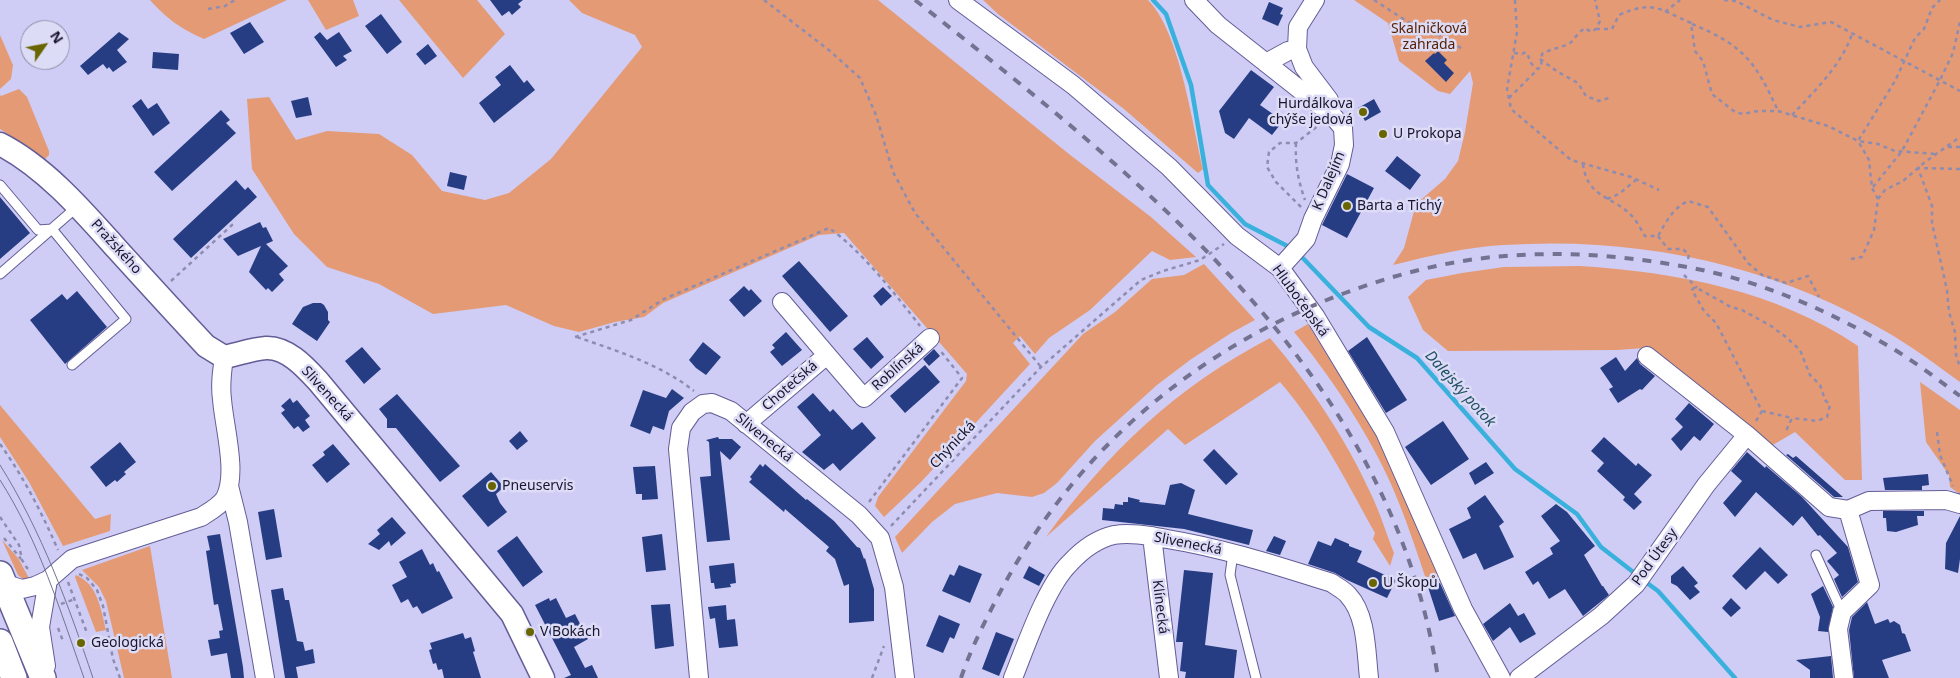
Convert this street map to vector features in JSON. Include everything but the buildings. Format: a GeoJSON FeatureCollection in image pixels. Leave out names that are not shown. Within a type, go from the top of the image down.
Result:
{"type":"FeatureCollection","features":[{"type":"Feature","properties":{"kind":"main road"},"geometry":{"type":"LineString","coordinates":[[2,579],[43,678]]}},
{"type":"Feature","properties":{"kind":"main road"},"geometry":{"type":"LineString","coordinates":[[0,642],[14,678]]}},
{"type":"Feature","properties":{"kind":"main road"},"geometry":{"type":"LineString","coordinates":[[0,669],[6,678]]}},
{"type":"Feature","properties":{"kind":"street","name":"Hlubočepská"},"geometry":{"type":"LineString","coordinates":[[958,0],[1073,85],[1169,167],[1237,236],[1285,262],[1315,316],[1385,432],[1463,609],[1501,678]]}},
{"type":"Feature","properties":{"kind":"street","name":"K Dalejím"},"geometry":{"type":"LineString","coordinates":[[1194,0],[1218,25],[1332,115],[1343,128],[1344,145],[1340,164],[1310,216],[1306,239],[1285,262]]}},
{"type":"Feature","properties":{"kind":"street"},"geometry":{"type":"LineString","coordinates":[[1315,0],[1298,27],[1297,49],[1304,67],[1329,100],[1332,115]]}},
{"type":"Feature","properties":{"kind":"street"},"geometry":{"type":"LineString","coordinates":[[1266,63],[1297,49]]}},
{"type":"Feature","properties":{"kind":"street","name":"Pražského"},"geometry":{"type":"LineString","coordinates":[[0,144],[10,149],[44,175],[78,206],[206,346],[224,357]]}},
{"type":"Feature","properties":{"kind":"street","name":"Chotečská"},"geometry":{"type":"LineString","coordinates":[[746,424],[827,354],[782,302]]}},
{"type":"Feature","properties":{"kind":"street","name":"Roblínská"},"geometry":{"type":"LineString","coordinates":[[827,354],[864,398],[930,338]]}},
{"type":"Feature","properties":{"kind":"street","name":"Slivenecká"},"geometry":{"type":"LineString","coordinates":[[224,357],[266,348],[276,349],[286,353],[318,381],[512,614],[544,678]]}},
{"type":"Feature","properties":{"kind":"street"},"geometry":{"type":"LineString","coordinates":[[1647,356],[1747,435],[1829,507],[1848,510],[1869,501],[1930,499],[1957,503]]}},
{"type":"Feature","properties":{"kind":"street"},"geometry":{"type":"LineString","coordinates":[[2,579],[22,589],[48,580],[64,564],[72,559],[88,552],[201,517],[225,499],[229,486],[230,468],[221,382],[224,357]]}},
{"type":"Feature","properties":{"kind":"street","name":"Slivenecká"},"geometry":{"type":"LineString","coordinates":[[703,404],[712,403],[731,411],[859,515],[880,538],[894,587],[905,678]]}},
{"type":"Feature","properties":{"kind":"street"},"geometry":{"type":"LineString","coordinates":[[699,678],[678,449],[681,428],[692,412],[703,404]]}},
{"type":"Feature","properties":{"kind":"street","name":"Pod Útesy"},"geometry":{"type":"LineString","coordinates":[[1519,678],[1601,616],[1641,577],[1706,485],[1747,435]]}},
{"type":"Feature","properties":{"kind":"street"},"geometry":{"type":"LineString","coordinates":[[229,486],[238,522],[265,678]]}},
{"type":"Feature","properties":{"kind":"street"},"geometry":{"type":"LineString","coordinates":[[1844,678],[1838,629],[1842,612],[1870,585],[1848,510]]}},
{"type":"Feature","properties":{"kind":"street","name":"Slivenecká"},"geometry":{"type":"LineString","coordinates":[[1013,678],[1055,582],[1068,564],[1084,549],[1098,540],[1116,535],[1152,536],[1203,544],[1332,583],[1348,595],[1360,617],[1370,678]]}},
{"type":"Feature","properties":{"kind":"street","name":"Klínecká"},"geometry":{"type":"LineString","coordinates":[[1152,536],[1169,678]]}},
{"type":"Feature","properties":{"kind":"street"},"geometry":{"type":"LineString","coordinates":[[48,580],[40,627],[48,678]]}},
{"type":"Feature","properties":{"kind":"lane"},"geometry":{"type":"LineString","coordinates":[[0,185],[38,230],[52,229]]}},
{"type":"Feature","properties":{"kind":"lane"},"geometry":{"type":"LineString","coordinates":[[0,274],[78,206]]}},
{"type":"Feature","properties":{"kind":"lane"},"geometry":{"type":"LineString","coordinates":[[52,229],[126,319],[72,365]]}},
{"type":"Feature","properties":{"kind":"lane"},"geometry":{"type":"LineString","coordinates":[[1234,553],[1230,575],[1256,678]]}},
{"type":"Feature","properties":{"kind":"lane"},"geometry":{"type":"LineString","coordinates":[[1816,555],[1842,612]]}},
{"type":"Feature","properties":{"kind":"path"},"geometry":{"type":"LineString","coordinates":[[208,10],[224,6],[235,0]]}},
{"type":"Feature","properties":{"kind":"path"},"geometry":{"type":"LineString","coordinates":[[764,0],[830,51],[860,78],[876,115],[894,172],[914,213],[1041,367]]}},
{"type":"Feature","properties":{"kind":"path"},"geometry":{"type":"LineString","coordinates":[[1374,0],[1408,22],[1448,39],[1462,49]]}},
{"type":"Feature","properties":{"kind":"path"},"geometry":{"type":"LineString","coordinates":[[1515,0],[1517,32],[1507,89],[1511,109],[1571,160],[1611,170],[1637,179],[1659,190]]}},
{"type":"Feature","properties":{"kind":"path"},"geometry":{"type":"LineString","coordinates":[[1595,0],[1600,21],[1596,29]]}},
{"type":"Feature","properties":{"kind":"path"},"geometry":{"type":"LineString","coordinates":[[1665,12],[1680,0]]}},
{"type":"Feature","properties":{"kind":"path"},"geometry":{"type":"LineString","coordinates":[[1724,0],[1736,1],[1773,20],[1800,27],[1831,22],[1960,91]]}},
{"type":"Feature","properties":{"kind":"path"},"geometry":{"type":"LineString","coordinates":[[1858,141],[1895,81],[1915,38],[1924,29],[1932,8],[1940,0]]}},
{"type":"Feature","properties":{"kind":"path"},"geometry":{"type":"LineString","coordinates":[[1509,99],[1541,67],[1540,59],[1542,54],[1550,48],[1570,43],[1578,32],[1585,28],[1591,32],[1596,29],[1612,29],[1618,15],[1636,8],[1654,6],[1718,35],[1740,50],[1764,80],[1778,112]]}},
{"type":"Feature","properties":{"kind":"path"},"geometry":{"type":"LineString","coordinates":[[1872,188],[1902,151],[1940,80],[1953,53],[1960,22]]}},
{"type":"Feature","properties":{"kind":"path"},"geometry":{"type":"LineString","coordinates":[[1691,23],[1695,51],[1703,61],[1712,94],[1735,112],[1743,114],[1758,111],[1778,112],[1828,126],[1858,141],[1878,144],[1895,151],[1936,154]]}},
{"type":"Feature","properties":{"kind":"path"},"geometry":{"type":"LineString","coordinates":[[1792,116],[1828,76],[1848,46],[1852,34]]}},
{"type":"Feature","properties":{"kind":"path"},"geometry":{"type":"LineString","coordinates":[[1514,53],[1528,54],[1528,60],[1538,69]]}},
{"type":"Feature","properties":{"kind":"path"},"geometry":{"type":"LineString","coordinates":[[1540,59],[1578,83],[1586,96],[1599,101],[1612,97]]}},
{"type":"Feature","properties":{"kind":"path"},"geometry":{"type":"LineString","coordinates":[[1310,216],[1276,182],[1267,167],[1269,152],[1280,143],[1296,143],[1332,115]]}},
{"type":"Feature","properties":{"kind":"path"},"geometry":{"type":"LineString","coordinates":[[1851,259],[1862,257],[1867,247],[1874,230],[1878,199],[1885,190],[1903,181],[1960,137]]}},
{"type":"Feature","properties":{"kind":"path"},"geometry":{"type":"LineString","coordinates":[[1858,141],[1869,160],[1872,188],[1878,199]]}},
{"type":"Feature","properties":{"kind":"path"},"geometry":{"type":"LineString","coordinates":[[1296,143],[1295,164],[1298,181],[1310,216]]}},
{"type":"Feature","properties":{"kind":"path"},"geometry":{"type":"LineString","coordinates":[[1947,147],[1960,147]]}},
{"type":"Feature","properties":{"kind":"path"},"geometry":{"type":"LineString","coordinates":[[1583,164],[1584,176],[1594,189],[1632,216],[1645,236],[1658,236]]}},
{"type":"Feature","properties":{"kind":"path"},"geometry":{"type":"LineString","coordinates":[[1918,168],[1960,170]]}},
{"type":"Feature","properties":{"kind":"path"},"geometry":{"type":"LineString","coordinates":[[1918,168],[1932,206],[1932,222],[1949,312],[1955,332],[1956,354],[1960,367]]}},
{"type":"Feature","properties":{"kind":"path"},"geometry":{"type":"LineString","coordinates":[[1607,199],[1619,194],[1637,179]]}},
{"type":"Feature","properties":{"kind":"path"},"geometry":{"type":"LineString","coordinates":[[1658,236],[1670,215],[1681,204],[1688,200],[1708,207],[1748,263],[1762,275],[1786,283],[1808,276],[1819,297]]}},
{"type":"Feature","properties":{"kind":"path"},"geometry":{"type":"LineString","coordinates":[[170,282],[232,225],[229,222]]}},
{"type":"Feature","properties":{"kind":"path","name":"Chýnická"},"geometry":{"type":"LineString","coordinates":[[880,538],[1041,367],[1141,280],[1200,260],[1237,236]]}},
{"type":"Feature","properties":{"kind":"path"},"geometry":{"type":"LineString","coordinates":[[1658,236],[1668,249],[1683,250],[1689,255],[1688,259]]}},
{"type":"Feature","properties":{"kind":"path"},"geometry":{"type":"LineString","coordinates":[[1684,275],[1697,288],[1771,326],[1800,350],[1810,375],[1820,385],[1825,400],[1830,405],[1827,417],[1817,421],[1792,418],[1762,411],[1716,323],[1696,300],[1692,290],[1697,288]]}},
{"type":"Feature","properties":{"kind":"path"},"geometry":{"type":"LineString","coordinates":[[575,337],[635,358],[666,373],[693,390],[703,404]]}},
{"type":"Feature","properties":{"kind":"path"},"geometry":{"type":"LineString","coordinates":[[1747,435],[1762,411]]}},
{"type":"Feature","properties":{"kind":"path"},"geometry":{"type":"LineString","coordinates":[[1786,431],[1792,418]]}},
{"type":"Feature","properties":{"kind":"path"},"geometry":{"type":"LineString","coordinates":[[1937,432],[1940,455],[1950,476],[1957,503]]}},
{"type":"Feature","properties":{"kind":"path"},"geometry":{"type":"LineString","coordinates":[[0,444],[48,527],[64,564],[67,578],[87,633]]}},
{"type":"Feature","properties":{"kind":"path"},"geometry":{"type":"LineString","coordinates":[[0,517],[19,545],[22,560]]}},
{"type":"Feature","properties":{"kind":"path"},"geometry":{"type":"LineString","coordinates":[[4,538],[27,568],[32,570]]}},
{"type":"Feature","properties":{"kind":"path"},"geometry":{"type":"LineString","coordinates":[[64,564],[87,578],[97,590],[103,606],[113,660],[120,678]]}},
{"type":"Feature","properties":{"kind":"path"},"geometry":{"type":"LineString","coordinates":[[59,605],[75,598]]}},
{"type":"Feature","properties":{"kind":"path"},"geometry":{"type":"LineString","coordinates":[[872,678],[884,647],[884,637]]}},
{"type":"Feature","properties":{"kind":"green space"},"geometry":{"type":"Polygon","coordinates":[[[150,0],[287,0],[204,39],[175,23],[150,0]]]}},
{"type":"Feature","properties":{"kind":"green space"},"geometry":{"type":"Polygon","coordinates":[[[308,0],[353,0],[359,16],[326,30],[308,0]]]}},
{"type":"Feature","properties":{"kind":"green space"},"geometry":{"type":"Polygon","coordinates":[[[399,0],[477,0],[505,34],[463,78],[399,0]]]}},
{"type":"Feature","properties":{"kind":"green space"},"geometry":{"type":"Polygon","coordinates":[[[569,0],[878,0],[1069,154],[1151,217],[1196,257],[1170,260],[1152,251],[1090,310],[1049,338],[1035,354],[1020,336],[1013,343],[1030,364],[921,482],[884,517],[875,506],[878,497],[966,381],[967,374],[844,233],[819,235],[663,303],[644,317],[615,322],[579,332],[554,326],[506,305],[433,314],[379,284],[327,267],[294,234],[252,169],[247,99],[269,97],[296,140],[327,131],[379,134],[412,155],[442,191],[485,200],[509,193],[551,159],[642,47],[635,35],[582,13],[569,0]]]}},
{"type":"Feature","properties":{"kind":"green space"},"geometry":{"type":"Polygon","coordinates":[[[983,0],[1148,0],[1169,34],[1177,56],[1203,169],[1198,173],[1124,109],[998,14],[983,0]]]}},
{"type":"Feature","properties":{"kind":"green space","name":"Skalničková zahrada"},"geometry":{"type":"Polygon","coordinates":[[[1354,0],[1960,0],[1960,382],[1901,340],[1847,311],[1801,290],[1754,273],[1705,260],[1656,251],[1606,245],[1555,243],[1476,248],[1434,255],[1393,265],[1404,248],[1416,204],[1445,179],[1458,161],[1473,83],[1470,71],[1450,94],[1438,91],[1399,61],[1388,23],[1354,0]]]}},
{"type":"Feature","properties":{"kind":"green space"},"geometry":{"type":"Polygon","coordinates":[[[0,35],[13,65],[11,79],[0,89],[0,35]]]}},
{"type":"Feature","properties":{"kind":"green space"},"geometry":{"type":"Polygon","coordinates":[[[19,89],[27,97],[49,151],[49,155],[45,159],[0,129],[0,95],[19,89]]]}},
{"type":"Feature","properties":{"kind":"green space"},"geometry":{"type":"Polygon","coordinates":[[[1204,264],[1255,320],[1231,333],[1190,360],[1157,385],[1095,441],[1057,483],[1044,493],[1032,497],[997,493],[955,504],[932,522],[902,553],[895,537],[1083,334],[1115,312],[1152,279],[1184,275],[1204,264]]]}},
{"type":"Feature","properties":{"kind":"green space"},"geometry":{"type":"Polygon","coordinates":[[[1580,266],[1653,273],[1689,279],[1760,298],[1794,311],[1827,327],[1858,346],[1862,480],[1845,480],[1795,432],[1771,446],[1645,348],[1617,350],[1448,351],[1423,330],[1408,297],[1426,280],[1462,273],[1504,267],[1580,266]]]}},
{"type":"Feature","properties":{"kind":"green space"},"geometry":{"type":"Polygon","coordinates":[[[1308,324],[1376,434],[1440,577],[1427,582],[1396,496],[1382,465],[1360,425],[1334,385],[1294,332],[1308,324]]]}},
{"type":"Feature","properties":{"kind":"green space"},"geometry":{"type":"Polygon","coordinates":[[[1270,338],[1299,374],[1338,431],[1360,471],[1377,507],[1394,553],[1390,566],[1373,539],[1375,533],[1320,436],[1280,382],[1185,445],[1168,429],[1046,537],[1094,477],[1146,424],[1204,378],[1270,338]]]}},
{"type":"Feature","properties":{"kind":"green space"},"geometry":{"type":"Polygon","coordinates":[[[1920,382],[1960,410],[1960,494],[1950,487],[1949,475],[1926,442],[1920,382]]]}},
{"type":"Feature","properties":{"kind":"green space"},"geometry":{"type":"Polygon","coordinates":[[[0,405],[95,519],[111,514],[110,531],[63,546],[29,482],[0,437],[0,405]]]}},
{"type":"Feature","properties":{"kind":"green space"},"geometry":{"type":"Polygon","coordinates":[[[2,540],[18,558],[30,580],[23,579],[18,575],[2,540]]]}},
{"type":"Feature","properties":{"kind":"green space"},"geometry":{"type":"Polygon","coordinates":[[[150,546],[172,678],[124,678],[106,601],[99,587],[82,570],[150,546]]]}},
{"type":"Feature","properties":{"kind":"green space"},"geometry":{"type":"Polygon","coordinates":[[[76,575],[83,579],[94,591],[106,630],[96,632],[75,577],[76,575]]]}},
{"type":"Feature","properties":{"kind":"waterway","name":"Dalejský potok"},"geometry":{"type":"LineString","coordinates":[[1153,0],[1166,14],[1191,85],[1208,185],[1245,224],[1293,249]]}},
{"type":"Feature","properties":{"kind":"waterway","name":"Dalejský potok"},"geometry":{"type":"LineString","coordinates":[[1299,254],[1369,327],[1417,358],[1515,469],[1577,514],[1601,547],[1637,575]]}},
{"type":"Feature","properties":{"kind":"waterway","name":"Dalejský potok"},"geometry":{"type":"LineString","coordinates":[[1643,580],[1658,591],[1735,678]]}},
{"type":"Feature","properties":{"kind":"tram line"},"geometry":{"type":"LineString","coordinates":[[0,465],[29,516],[53,569],[93,678]]}},
{"type":"Feature","properties":{"kind":"tram line"},"geometry":{"type":"LineString","coordinates":[[0,480],[14,503],[48,576],[84,678]]}},
{"type":"Feature","properties":{"kind":"railway"},"geometry":{"type":"LineString","coordinates":[[915,0],[1086,139],[1168,213],[1244,292],[1312,376],[1369,468],[1412,568],[1438,678]]}},
{"type":"Feature","properties":{"kind":"railway"},"geometry":{"type":"LineString","coordinates":[[961,678],[986,619],[1026,547],[1060,499],[1099,454],[1141,413],[1187,377],[1237,344],[1289,316],[1345,293],[1404,274],[1444,264],[1484,258],[1550,254],[1642,260],[1687,267],[1739,279],[1814,307],[1895,350],[1960,396]]}},
{"type":"Feature","properties":{"kind":"place","name":"Hurdálkova chýše jedová"},"geometry":{"type":"Point","coordinates":[1363,112]}},
{"type":"Feature","properties":{"kind":"place","name":"U Prokopa"},"geometry":{"type":"Point","coordinates":[1383,134]}},
{"type":"Feature","properties":{"kind":"place","name":"Barta a Tichý"},"geometry":{"type":"Point","coordinates":[1347,206]}},
{"type":"Feature","properties":{"kind":"place","name":"Pneuservis"},"geometry":{"type":"Point","coordinates":[492,486]}},
{"type":"Feature","properties":{"kind":"place","name":"U Škopů"},"geometry":{"type":"Point","coordinates":[1373,583]}},
{"type":"Feature","properties":{"kind":"place","name":"V Bokách"},"geometry":{"type":"Point","coordinates":[530,632]}},
{"type":"Feature","properties":{"kind":"place","name":"Geologická"},"geometry":{"type":"Point","coordinates":[81,643]}}]}
